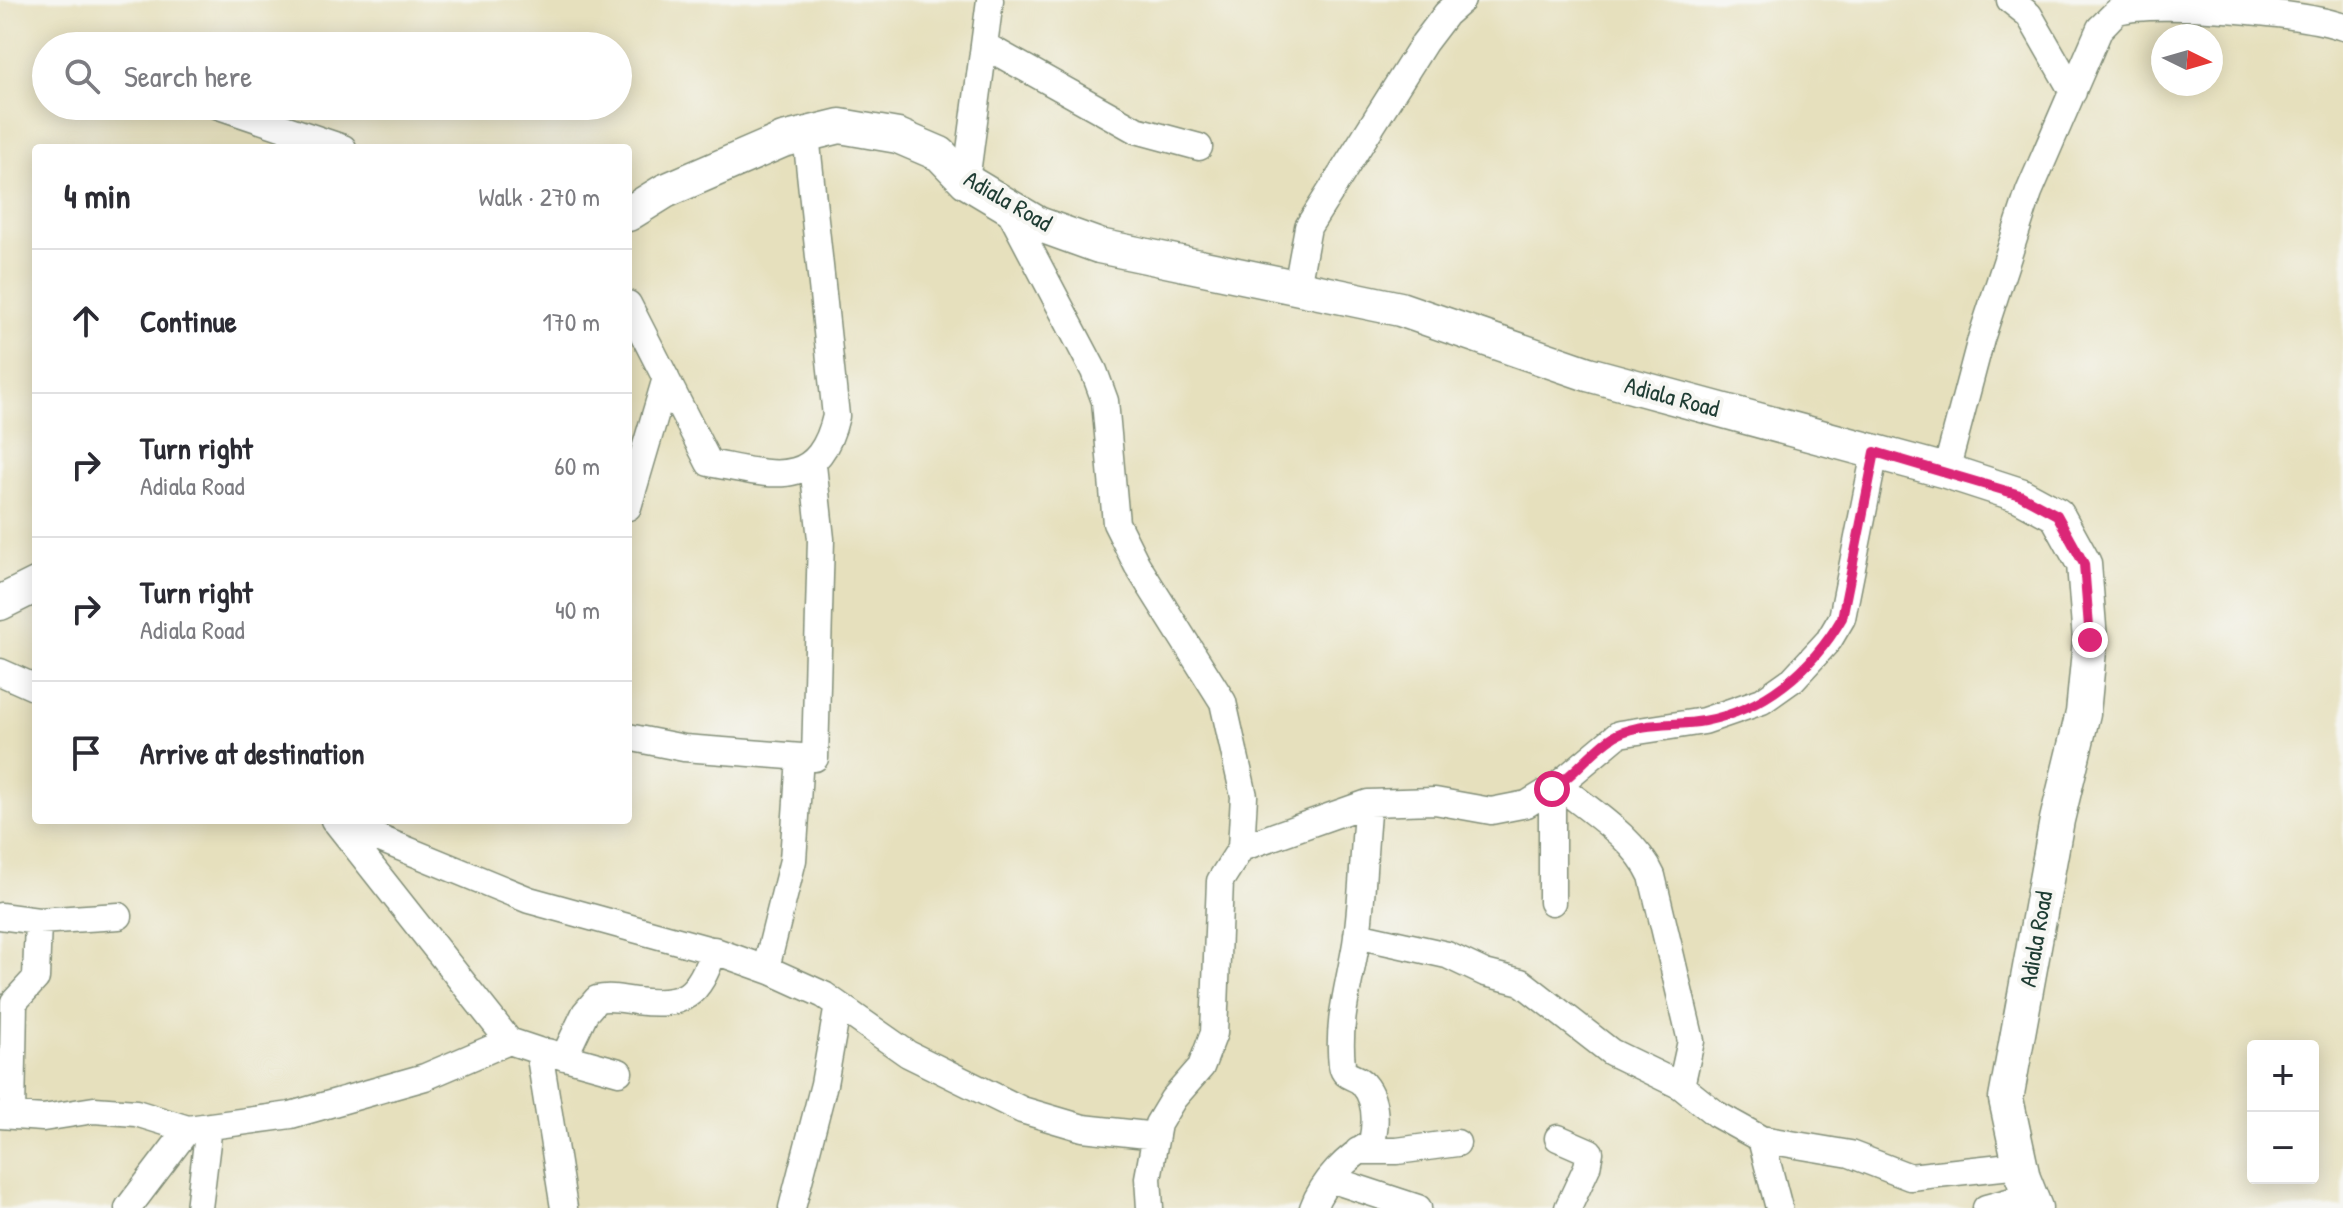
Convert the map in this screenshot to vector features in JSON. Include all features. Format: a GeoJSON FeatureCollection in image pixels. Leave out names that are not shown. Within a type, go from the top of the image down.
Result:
{"type":"FeatureCollection","features":[{"type":"Feature","properties":{"kind":"main road","name":"Adiala Road"},"geometry":{"type":"LineString","coordinates":[[632,212],[665,191],[783,140],[840,126],[898,136],[940,154],[966,181],[1038,224],[1099,246],[1400,309],[1588,374],[1946,471],[2020,495],[2057,515],[2084,564],[2090,640],[2083,713],[2057,820],[2006,1099],[2028,1190]]}},
{"type":"Feature","properties":{"kind":"main road"},"geometry":{"type":"LineString","coordinates":[[0,603],[32,587]]}},
{"type":"Feature","properties":{"kind":"street"},"geometry":{"type":"LineString","coordinates":[[966,181],[990,0]]}},
{"type":"Feature","properties":{"kind":"street"},"geometry":{"type":"LineString","coordinates":[[1297,287],[1308,227],[1424,43],[1446,14],[1462,0]]}},
{"type":"Feature","properties":{"kind":"street"},"geometry":{"type":"LineString","coordinates":[[2010,0],[2029,15],[2073,92]]}},
{"type":"Feature","properties":{"kind":"street"},"geometry":{"type":"LineString","coordinates":[[1946,471],[1981,339],[2029,192],[2100,28],[2119,10],[2146,4],[2231,5],[2322,19],[2343,27]]}},
{"type":"Feature","properties":{"kind":"street"},"geometry":{"type":"LineString","coordinates":[[984,45],[1136,130],[1199,147]]}},
{"type":"Feature","properties":{"kind":"street"},"geometry":{"type":"LineString","coordinates":[[260,120],[331,144]]}},
{"type":"Feature","properties":{"kind":"street"},"geometry":{"type":"LineString","coordinates":[[632,312],[709,463],[780,473],[813,465],[830,441],[836,416],[806,135]]}},
{"type":"Feature","properties":{"kind":"street"},"geometry":{"type":"LineString","coordinates":[[1006,204],[1094,371],[1110,420],[1116,523],[1137,565],[1223,702],[1244,796],[1241,848],[1220,881],[1218,1004],[1214,1033],[1201,1067],[1173,1099],[1158,1124],[1148,1178],[1150,1208]]}},
{"type":"Feature","properties":{"kind":"street"},"geometry":{"type":"LineString","coordinates":[[632,493],[666,378]]}},
{"type":"Feature","properties":{"kind":"street"},"geometry":{"type":"LineString","coordinates":[[1241,848],[1368,803],[1435,801],[1491,811],[1506,810],[1527,804],[1555,787],[1619,734],[1722,716],[1762,701],[1793,679],[1829,640],[1842,618],[1875,452]]}},
{"type":"Feature","properties":{"kind":"street"},"geometry":{"type":"LineString","coordinates":[[632,738],[684,748],[815,758],[821,539],[813,465]]}},
{"type":"Feature","properties":{"kind":"street"},"geometry":{"type":"LineString","coordinates":[[0,672],[32,686]]}},
{"type":"Feature","properties":{"kind":"street"},"geometry":{"type":"LineString","coordinates":[[766,968],[793,860],[800,757]]}},
{"type":"Feature","properties":{"kind":"street"},"geometry":{"type":"LineString","coordinates":[[1552,902],[1555,787]]}},
{"type":"Feature","properties":{"kind":"street"},"geometry":{"type":"LineString","coordinates":[[1555,787],[1621,837],[1645,860],[1652,876],[1691,1041],[1681,1086]]}},
{"type":"Feature","properties":{"kind":"street"},"geometry":{"type":"LineString","coordinates":[[1313,1208],[1330,1179],[1358,1151],[1372,1143],[1375,1128],[1373,1103],[1364,1084],[1345,1074],[1342,1068],[1340,1017],[1357,935],[1368,803]]}},
{"type":"Feature","properties":{"kind":"street"},"geometry":{"type":"LineString","coordinates":[[337,824],[509,1041],[619,1072]]}},
{"type":"Feature","properties":{"kind":"street"},"geometry":{"type":"LineString","coordinates":[[344,824],[529,900],[714,950],[766,968],[838,1005],[908,1054],[1022,1110],[1083,1128],[1156,1136]]}},
{"type":"Feature","properties":{"kind":"street"},"geometry":{"type":"LineString","coordinates":[[0,916],[38,921],[119,916]]}},
{"type":"Feature","properties":{"kind":"street"},"geometry":{"type":"LineString","coordinates":[[38,921],[36,978],[14,1002],[6,1115],[43,1118],[94,1110],[136,1113],[199,1128],[306,1111],[425,1077],[509,1041]]}},
{"type":"Feature","properties":{"kind":"street"},"geometry":{"type":"LineString","coordinates":[[1357,935],[1447,955],[1485,973],[1521,982],[1611,1052],[1681,1086],[1716,1114],[1761,1139],[1850,1154],[1910,1177],[2028,1190]]}},
{"type":"Feature","properties":{"kind":"street"},"geometry":{"type":"LineString","coordinates":[[564,1208],[551,1054],[597,999],[653,1003],[688,996],[703,981],[714,950]]}},
{"type":"Feature","properties":{"kind":"street"},"geometry":{"type":"LineString","coordinates":[[792,1208],[824,1084],[838,1005]]}},
{"type":"Feature","properties":{"kind":"street"},"geometry":{"type":"LineString","coordinates":[[128,1208],[199,1128]]}},
{"type":"Feature","properties":{"kind":"street"},"geometry":{"type":"LineString","coordinates":[[199,1128],[199,1208]]}},
{"type":"Feature","properties":{"kind":"street"},"geometry":{"type":"LineString","coordinates":[[1558,1138],[1590,1152],[1587,1167],[1568,1208]]}},
{"type":"Feature","properties":{"kind":"street"},"geometry":{"type":"LineString","coordinates":[[1761,1139],[1779,1208]]}},
{"type":"Feature","properties":{"kind":"street"},"geometry":{"type":"LineString","coordinates":[[1358,1151],[1397,1151],[1457,1143]]}},
{"type":"Feature","properties":{"kind":"street"},"geometry":{"type":"LineString","coordinates":[[1330,1179],[1418,1208]]}},
{"type":"Feature","properties":{"kind":"street"},"geometry":{"type":"LineString","coordinates":[[1986,1208],[2028,1190]]}},
{"type":"Feature","properties":{"kind":"route"},"geometry":{"type":"LineString","coordinates":[[1552,789],[1619,734],[1722,716],[1762,701],[1793,679],[1829,640],[1842,618],[1850,591],[1875,452],[2020,495],[2057,515],[2084,564],[2090,640]]}}]}
